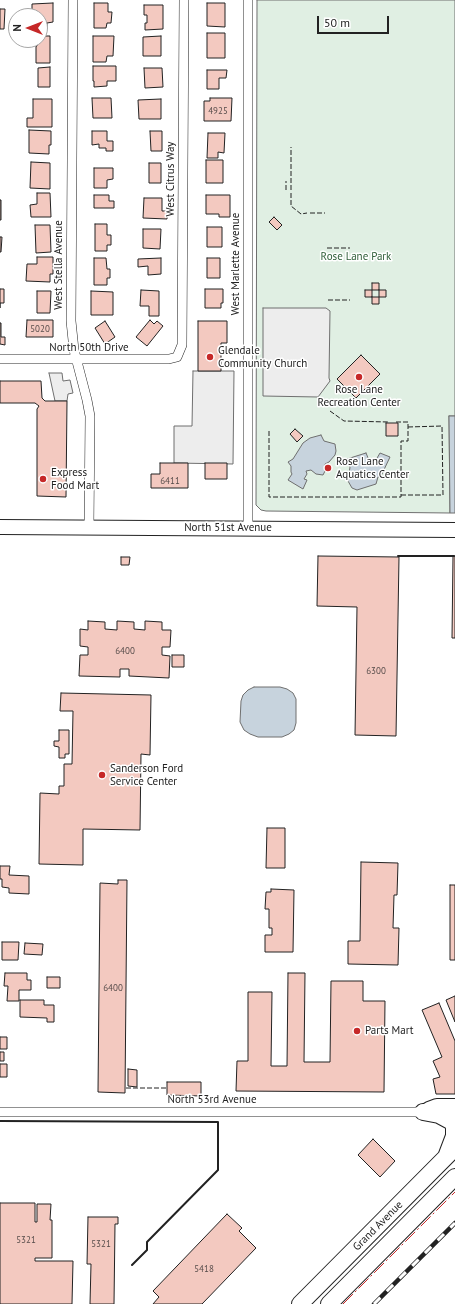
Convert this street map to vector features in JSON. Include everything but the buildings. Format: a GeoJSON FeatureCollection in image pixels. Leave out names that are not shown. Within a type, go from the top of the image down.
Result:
{"type":"FeatureCollection","features":[{"type":"Feature","properties":{"kind":"highway"},"geometry":{"type":"LineString","coordinates":[[423,1112],[437,1107],[455,1107]]}},
{"type":"Feature","properties":{"kind":"highway"},"geometry":{"type":"LineString","coordinates":[[423,1112],[438,1115],[452,1122],[454,1130],[452,1157],[453,1180]]}},
{"type":"Feature","properties":{"kind":"highway","name":"Grand Avenue"},"geometry":{"type":"LineString","coordinates":[[300,1304],[452,1157]]}},
{"type":"Feature","properties":{"kind":"highway","name":"Grand Avenue"},"geometry":{"type":"LineString","coordinates":[[329,1304],[453,1180]]}},
{"type":"Feature","properties":{"kind":"main road","name":"North 51st Avenue"},"geometry":{"type":"LineString","coordinates":[[0,527],[455,530]]}},
{"type":"Feature","properties":{"kind":"street","name":"West Stella Avenue"},"geometry":{"type":"LineString","coordinates":[[73,0],[71,321],[74,350],[90,416],[89,528]]}},
{"type":"Feature","properties":{"kind":"street","name":"West Citrus Way"},"geometry":{"type":"LineString","coordinates":[[177,357],[182,345],[184,0]]}},
{"type":"Feature","properties":{"kind":"street","name":"West Marlette Avenue"},"geometry":{"type":"LineString","coordinates":[[248,0],[248,528]]}},
{"type":"Feature","properties":{"kind":"street","name":"North 50th Drive"},"geometry":{"type":"LineString","coordinates":[[0,359],[169,359],[177,357]]}},
{"type":"Feature","properties":{"kind":"street","name":"North 53rd Avenue"},"geometry":{"type":"LineString","coordinates":[[0,1112],[423,1112]]}},
{"type":"Feature","properties":{"kind":"green space","name":"Rose Lane Park"},"geometry":{"type":"Polygon","coordinates":[[[257,0],[455,0],[455,416],[449,416],[450,513],[266,511],[261,510],[256,505],[257,0]]]}},
{"type":"Feature","properties":{"kind":"shaded area"},"geometry":{"type":"Polygon","coordinates":[[[263,308],[326,308],[330,311],[330,381],[318,397],[263,396],[263,308]]]}},
{"type":"Feature","properties":{"kind":"shaded area"},"geometry":{"type":"Polygon","coordinates":[[[193,371],[234,371],[233,464],[174,463],[174,426],[192,426],[193,371]]]}},
{"type":"Feature","properties":{"kind":"shaded area"},"geometry":{"type":"Polygon","coordinates":[[[49,373],[62,373],[63,381],[70,380],[73,393],[68,394],[67,401],[55,401],[49,373]]]}},
{"type":"Feature","properties":{"kind":"shaded area"},"geometry":{"type":"Polygon","coordinates":[[[449,416],[455,416],[455,513],[450,513],[449,416]]]}},
{"type":"Feature","properties":{"kind":"shaded area"},"geometry":{"type":"Polygon","coordinates":[[[321,435],[324,441],[335,444],[335,455],[325,464],[326,469],[323,475],[316,474],[311,470],[306,471],[307,474],[304,479],[307,480],[303,489],[288,480],[292,474],[291,466],[288,462],[293,459],[303,443],[310,438],[321,435]]]}},
{"type":"Feature","properties":{"kind":"shaded area"},"geometry":{"type":"Polygon","coordinates":[[[366,453],[371,465],[373,465],[380,453],[390,457],[381,476],[378,477],[376,484],[357,490],[352,488],[348,481],[350,467],[347,459],[366,453]]]}},
{"type":"Feature","properties":{"kind":"shaded area"},"geometry":{"type":"Polygon","coordinates":[[[254,687],[280,687],[293,693],[296,699],[296,723],[294,730],[282,737],[258,737],[244,730],[240,722],[241,701],[243,695],[254,687]]]}},
{"type":"Feature","properties":{"kind":"railway"},"geometry":{"type":"LineString","coordinates":[[374,1304],[455,1223]]}},
{"type":"Feature","properties":{"kind":"fence"},"geometry":{"type":"LineString","coordinates":[[291,147],[291,190]]}},
{"type":"Feature","properties":{"kind":"fence"},"geometry":{"type":"LineString","coordinates":[[286,181],[286,190]]}},
{"type":"Feature","properties":{"kind":"fence"},"geometry":{"type":"LineString","coordinates":[[291,193],[291,206],[301,214],[307,213]]}},
{"type":"Feature","properties":{"kind":"fence"},"geometry":{"type":"LineString","coordinates":[[310,213],[325,213]]}},
{"type":"Feature","properties":{"kind":"fence"},"geometry":{"type":"LineString","coordinates":[[327,248],[350,248]]}},
{"type":"Feature","properties":{"kind":"fence"},"geometry":{"type":"LineString","coordinates":[[328,300],[350,300]]}},
{"type":"Feature","properties":{"kind":"fence"},"geometry":{"type":"LineString","coordinates":[[330,411],[344,421],[389,422]]}},
{"type":"Feature","properties":{"kind":"fence"},"geometry":{"type":"LineString","coordinates":[[269,431],[269,497],[401,497],[401,441],[408,441],[408,422],[395,422]]}},
{"type":"Feature","properties":{"kind":"fence"},"geometry":{"type":"LineString","coordinates":[[401,495],[443,495],[442,426],[408,427]]}},
{"type":"Feature","properties":{"kind":"fence"},"geometry":{"type":"LineString","coordinates":[[126,1088],[167,1088]]}},
{"type":"Feature","properties":{"kind":"wall"},"geometry":{"type":"LineString","coordinates":[[398,556],[454,556]]}},
{"type":"Feature","properties":{"kind":"wall"},"geometry":{"type":"LineString","coordinates":[[0,1121],[218,1122],[218,1170],[147,1242],[147,1250],[132,1265]]}},
{"type":"Feature","properties":{"kind":"power"},"geometry":{"type":"LineString","coordinates":[[343,1304],[455,1192]]}},
{"type":"Feature","properties":{"kind":"place","name":"Glendale Community Church"},"geometry":{"type":"Point","coordinates":[210,357]}},
{"type":"Feature","properties":{"kind":"place","name":"Rose Lane Recreation Center"},"geometry":{"type":"Point","coordinates":[359,377]}},
{"type":"Feature","properties":{"kind":"place","name":"Rose Lane Aquatics Center"},"geometry":{"type":"Point","coordinates":[328,468]}},
{"type":"Feature","properties":{"kind":"place","name":"Express Food Mart"},"geometry":{"type":"Point","coordinates":[43,479]}},
{"type":"Feature","properties":{"kind":"place","name":"Sanderson Ford Service Center"},"geometry":{"type":"Point","coordinates":[102,775]}},
{"type":"Feature","properties":{"kind":"place","name":"Parts Mart"},"geometry":{"type":"Point","coordinates":[357,1031]}}]}
